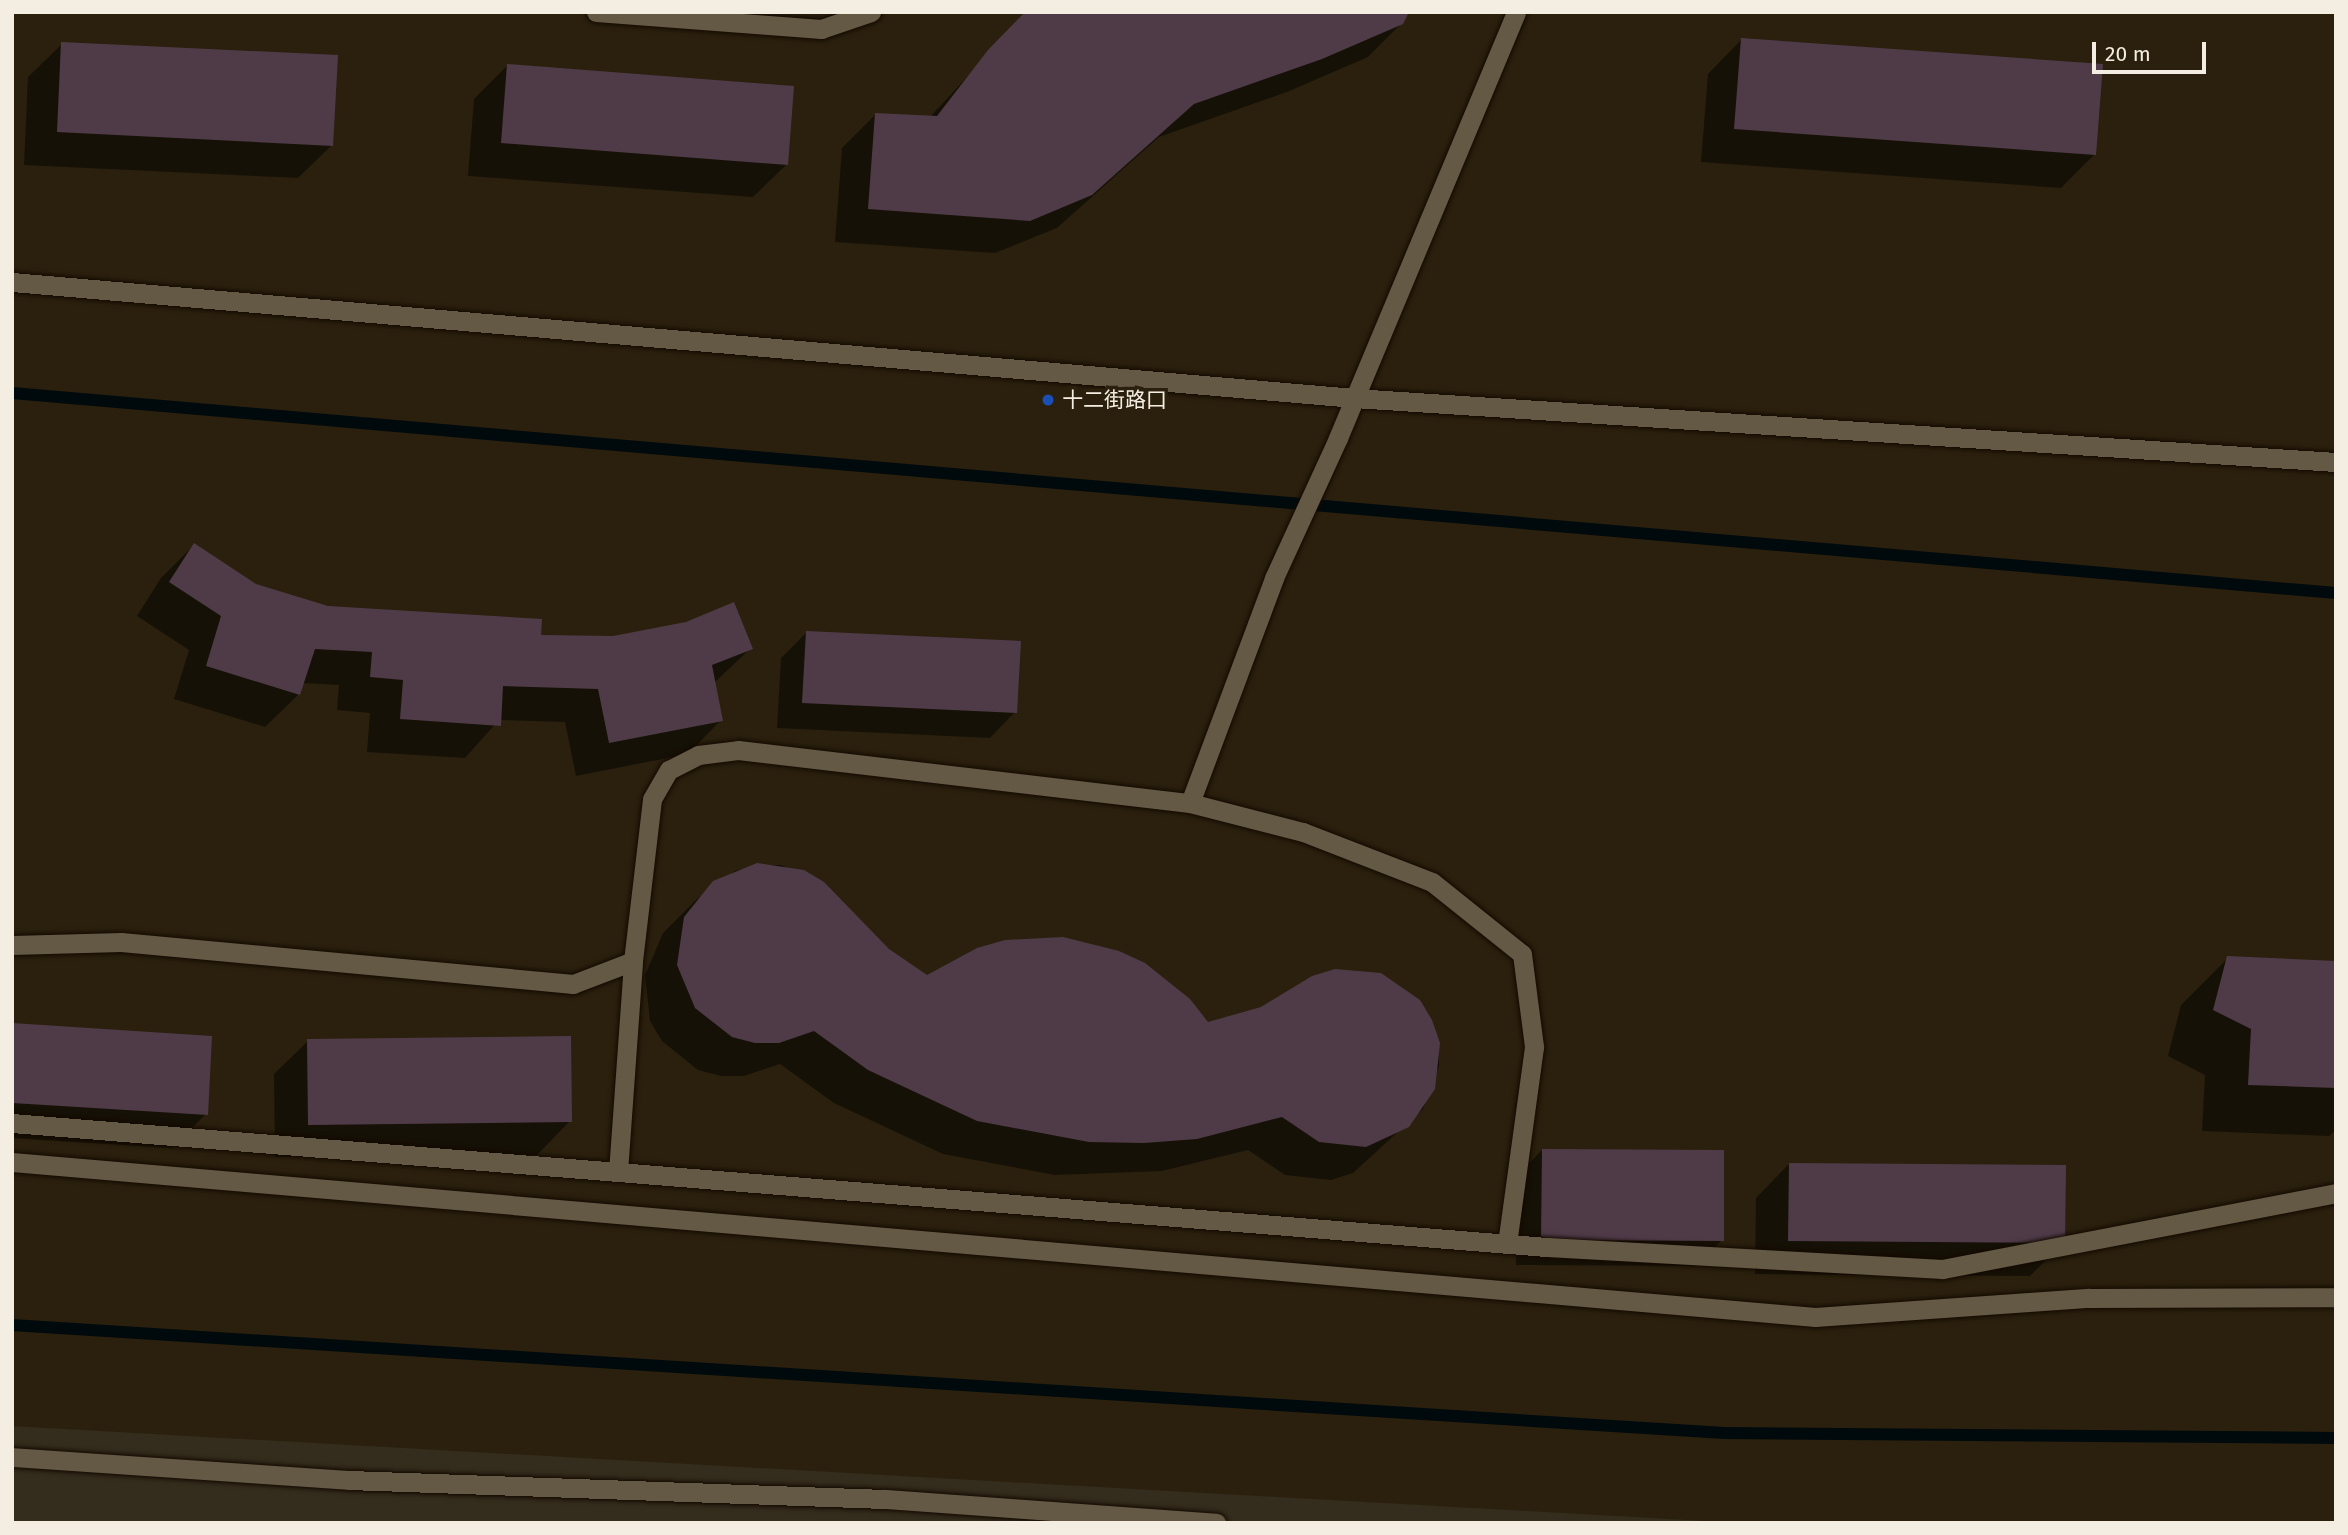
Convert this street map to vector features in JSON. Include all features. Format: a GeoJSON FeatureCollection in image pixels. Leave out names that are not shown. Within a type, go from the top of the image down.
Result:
{"type":"FeatureCollection","features":[{"type":"Feature","properties":{"kind":"street"},"geometry":{"type":"LineString","coordinates":[[596,12],[821,29],[871,12]]}},
{"type":"Feature","properties":{"kind":"street"},"geometry":{"type":"LineString","coordinates":[[1190,803],[1274,578],[1338,438],[1516,12]]}},
{"type":"Feature","properties":{"kind":"street"},"geometry":{"type":"LineString","coordinates":[[12,282],[1354,398],[2336,462]]}},
{"type":"Feature","properties":{"kind":"street"},"geometry":{"type":"LineString","coordinates":[[618,1172],[632,961],[652,799],[669,770],[698,755],[738,750],[1190,803],[1303,832],[1432,882],[1522,954],[1534,1047],[1507,1243]]}},
{"type":"Feature","properties":{"kind":"street"},"geometry":{"type":"LineString","coordinates":[[12,945],[121,942],[573,984],[632,961]]}},
{"type":"Feature","properties":{"kind":"street"},"geometry":{"type":"LineString","coordinates":[[12,1123],[1507,1243],[1942,1269],[2336,1194]]}},
{"type":"Feature","properties":{"kind":"street"},"geometry":{"type":"LineString","coordinates":[[12,1162],[1815,1317],[2089,1298],[2336,1297]]}},
{"type":"Feature","properties":{"kind":"street"},"geometry":{"type":"LineString","coordinates":[[12,1457],[349,1480],[885,1499],[1216,1523]]}},
{"type":"Feature","properties":{"kind":"shaded area"},"geometry":{"type":"Polygon","coordinates":[[[12,1426],[1741,1523],[12,1523],[12,1426]]]}},
{"type":"Feature","properties":{"kind":"building"},"geometry":{"type":"Polygon","coordinates":[[[1025,12],[1409,12],[1403,24],[1322,59],[1194,104],[1092,195],[1030,221],[868,209],[875,113],[937,116],[988,50],[1025,12]]]}},
{"type":"Feature","properties":{"kind":"building"},"geometry":{"type":"Polygon","coordinates":[[[1741,38],[2103,64],[2096,155],[1734,129],[1741,38]]]}},
{"type":"Feature","properties":{"kind":"building"},"geometry":{"type":"Polygon","coordinates":[[[61,42],[338,55],[333,146],[57,132],[61,42]]]}},
{"type":"Feature","properties":{"kind":"building"},"geometry":{"type":"Polygon","coordinates":[[[507,64],[794,86],[788,165],[501,143],[507,64]]]}},
{"type":"Feature","properties":{"kind":"building"},"geometry":{"type":"Polygon","coordinates":[[[194,543],[256,584],[328,606],[542,619],[541,635],[613,636],[686,622],[734,602],[753,649],[712,665],[723,721],[609,743],[598,689],[503,686],[501,726],[400,719],[403,680],[370,677],[372,652],[315,649],[300,695],[206,666],[221,616],[169,582],[194,543]]]}},
{"type":"Feature","properties":{"kind":"building"},"geometry":{"type":"Polygon","coordinates":[[[806,631],[1021,641],[1017,713],[802,703],[806,631]]]}},
{"type":"Feature","properties":{"kind":"building"},"geometry":{"type":"Polygon","coordinates":[[[757,863],[804,870],[824,882],[889,949],[927,975],[977,948],[1005,940],[1063,937],[1119,951],[1145,963],[1190,999],[1208,1022],[1261,1007],[1312,976],[1335,969],[1381,973],[1420,1000],[1432,1020],[1440,1043],[1435,1089],[1409,1127],[1366,1147],[1319,1142],[1282,1117],[1197,1139],[1144,1143],[1089,1142],[977,1121],[868,1070],[814,1031],[779,1043],[755,1043],[732,1037],[695,1008],[677,965],[684,917],[713,881],[757,863]]]}},
{"type":"Feature","properties":{"kind":"building"},"geometry":{"type":"Polygon","coordinates":[[[2227,956],[2336,961],[2336,1088],[2248,1085],[2251,1029],[2213,1010],[2227,956]]]}},
{"type":"Feature","properties":{"kind":"building"},"geometry":{"type":"Polygon","coordinates":[[[12,1023],[212,1036],[208,1115],[12,1103],[12,1023]]]}},
{"type":"Feature","properties":{"kind":"building"},"geometry":{"type":"Polygon","coordinates":[[[571,1036],[572,1122],[308,1125],[307,1039],[571,1036]]]}},
{"type":"Feature","properties":{"kind":"building"},"geometry":{"type":"Polygon","coordinates":[[[1542,1149],[1724,1150],[1724,1241],[1541,1240],[1542,1149]]]}},
{"type":"Feature","properties":{"kind":"building"},"geometry":{"type":"Polygon","coordinates":[[[1789,1163],[2066,1165],[2065,1243],[1788,1241],[1789,1163]]]}},
{"type":"Feature","properties":{"kind":"waterway"},"geometry":{"type":"LineString","coordinates":[[12,393],[2336,593]]}},
{"type":"Feature","properties":{"kind":"waterway"},"geometry":{"type":"LineString","coordinates":[[12,1325],[1725,1433],[2336,1438]]}},
{"type":"Feature","properties":{"kind":"place","name":"十二街路口"},"geometry":{"type":"Point","coordinates":[1048,400]}}]}
